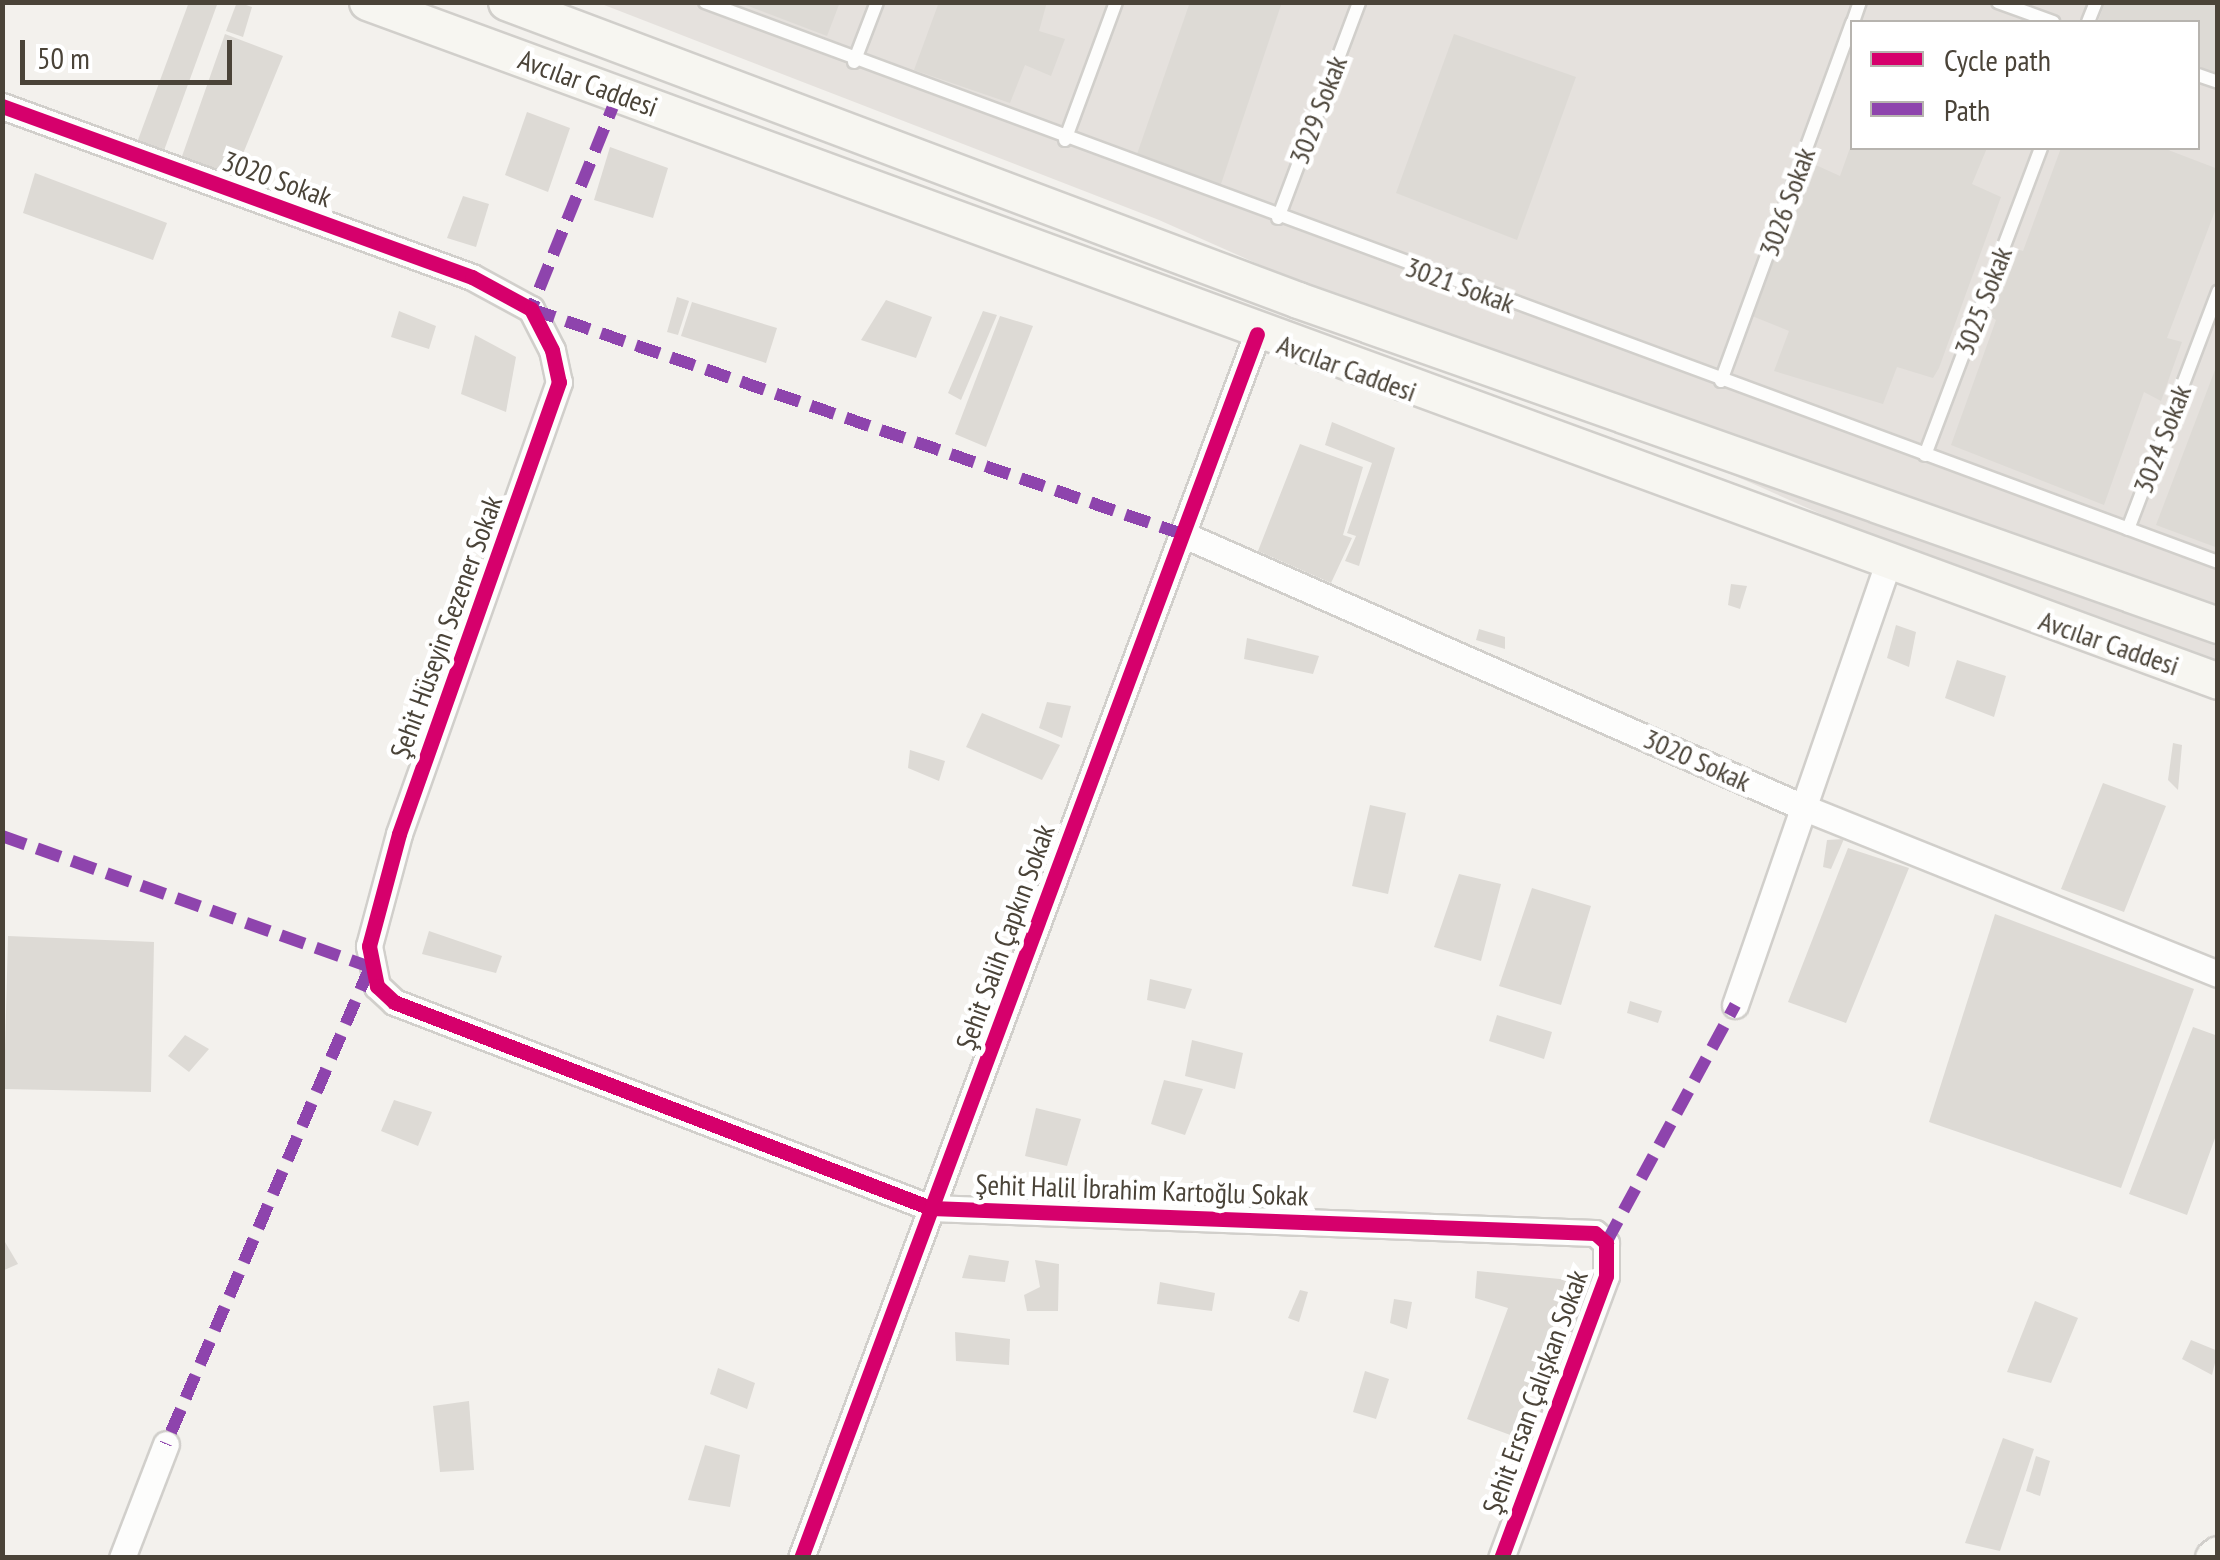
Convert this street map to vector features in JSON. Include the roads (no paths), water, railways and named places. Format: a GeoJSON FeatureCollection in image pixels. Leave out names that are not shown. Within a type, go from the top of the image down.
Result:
{"type":"FeatureCollection","features":[{"type":"Feature","properties":{"kind":"main road","name":"Avcılar Caddesi"},"geometry":{"type":"LineString","coordinates":[[367,2],[1257,334],[2218,681]]}},
{"type":"Feature","properties":{"kind":"main road","name":"Avcılar Caddesi"},"geometry":{"type":"LineString","coordinates":[[506,2],[1298,300],[2218,625]]}},
{"type":"Feature","properties":{"kind":"street","name":"3020 Sokak"},"geometry":{"type":"LineString","coordinates":[[2,106],[472,278],[530,310]]}},
{"type":"Feature","properties":{"kind":"street","name":"Şehit Hüseyin Sezener Sokak"},"geometry":{"type":"LineString","coordinates":[[370,966],[399,834],[559,382],[530,310]]}},
{"type":"Feature","properties":{"kind":"street","name":"Şehit Salih Çapkın Sokak"},"geometry":{"type":"LineString","coordinates":[[801,1558],[1257,334]]}},
{"type":"Feature","properties":{"kind":"street","name":"3020 Sokak"},"geometry":{"type":"LineString","coordinates":[[1182,534],[1805,808],[2218,974]]}},
{"type":"Feature","properties":{"kind":"street"},"geometry":{"type":"LineString","coordinates":[[1735,1005],[1888,564]]}},
{"type":"Feature","properties":{"kind":"street","name":"Şehit Halil İbrahim Kartoğlu Sokak"},"geometry":{"type":"LineString","coordinates":[[370,966],[394,1002],[931,1208],[1575,1228],[1606,1243]]}},
{"type":"Feature","properties":{"kind":"street","name":"Şehit Ersan Çalışkan Sokak"},"geometry":{"type":"LineString","coordinates":[[1501,1558],[1606,1276],[1606,1243]]}},
{"type":"Feature","properties":{"kind":"street"},"geometry":{"type":"LineString","coordinates":[[122,1558],[166,1444]]}},
{"type":"Feature","properties":{"kind":"lane","name":"3021 Sokak"},"geometry":{"type":"LineString","coordinates":[[705,2],[854,62],[2218,562]]}},
{"type":"Feature","properties":{"kind":"lane"},"geometry":{"type":"LineString","coordinates":[[854,62],[877,2]]}},
{"type":"Feature","properties":{"kind":"lane"},"geometry":{"type":"LineString","coordinates":[[1066,140],[1116,2]]}},
{"type":"Feature","properties":{"kind":"lane","name":"3029 Sokak"},"geometry":{"type":"LineString","coordinates":[[1278,218],[1358,2]]}},
{"type":"Feature","properties":{"kind":"lane"},"geometry":{"type":"LineString","coordinates":[[1998,2],[2048,20]]}},
{"type":"Feature","properties":{"kind":"lane","name":"3026 Sokak"},"geometry":{"type":"LineString","coordinates":[[1721,380],[1850,31]]}},
{"type":"Feature","properties":{"kind":"lane","name":"3025 Sokak"},"geometry":{"type":"LineString","coordinates":[[1925,455],[2040,150]]}},
{"type":"Feature","properties":{"kind":"lane","name":"3024 Sokak"},"geometry":{"type":"LineString","coordinates":[[2128,529],[2218,292]]}}]}
